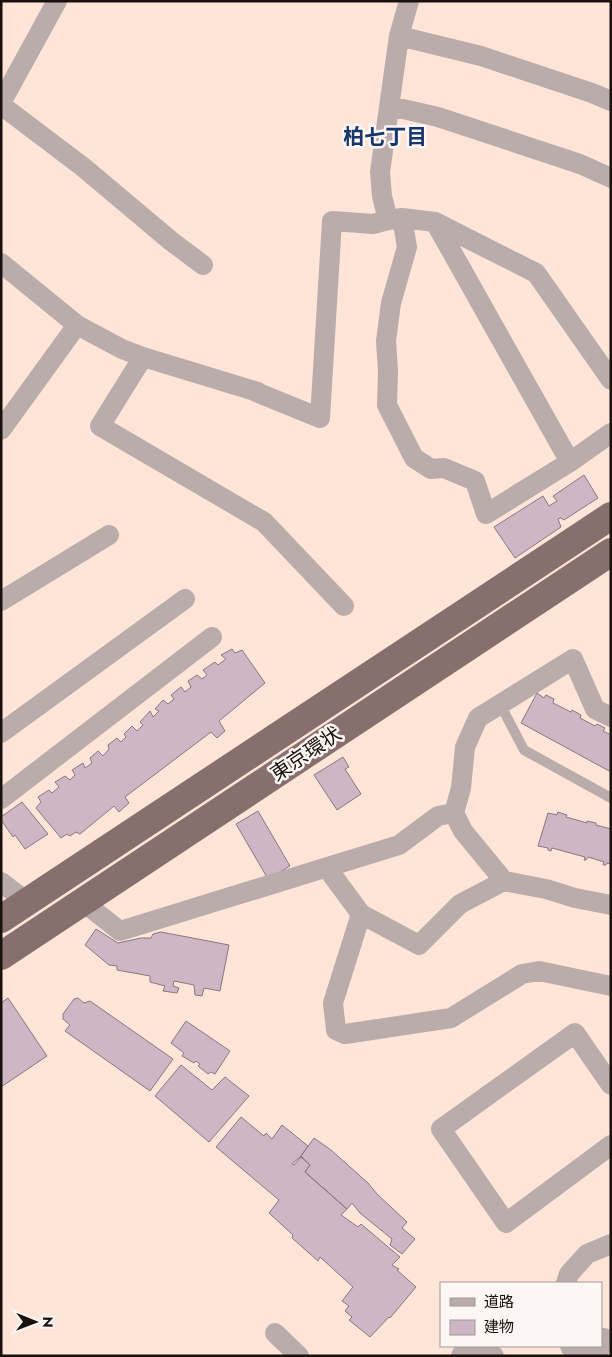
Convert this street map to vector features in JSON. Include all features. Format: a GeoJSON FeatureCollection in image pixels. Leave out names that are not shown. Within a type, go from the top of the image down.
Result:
{"type":"FeatureCollection","features":[{"type":"Feature","properties":{"kind":"highway","name":"東京環状"},"geometry":{"type":"LineString","coordinates":[[1,918],[611,516]]}},
{"type":"Feature","properties":{"kind":"highway","name":"東京環状"},"geometry":{"type":"LineString","coordinates":[[1,956],[611,552]]}},
{"type":"Feature","properties":{"kind":"street"},"geometry":{"type":"LineString","coordinates":[[56,1],[1,104],[83,167],[171,241],[203,265]]}},
{"type":"Feature","properties":{"kind":"street"},"geometry":{"type":"LineString","coordinates":[[409,1],[399,36],[380,172],[382,196],[395,219],[407,247],[391,303],[386,341],[388,371],[387,405],[414,458],[431,469],[444,468],[475,481],[486,514],[611,434]]}},
{"type":"Feature","properties":{"kind":"street"},"geometry":{"type":"LineString","coordinates":[[399,36],[481,56],[611,101]]}},
{"type":"Feature","properties":{"kind":"street"},"geometry":{"type":"LineString","coordinates":[[390,106],[438,117],[580,164],[611,178]]}},
{"type":"Feature","properties":{"kind":"street"},"geometry":{"type":"LineString","coordinates":[[1,263],[77,325],[122,349],[258,392],[256,392],[320,418],[332,221],[373,224],[395,219],[435,222],[536,273],[611,380]]}},
{"type":"Feature","properties":{"kind":"street"},"geometry":{"type":"LineString","coordinates":[[435,222],[570,462]]}},
{"type":"Feature","properties":{"kind":"street"},"geometry":{"type":"LineString","coordinates":[[1,430],[77,325]]}},
{"type":"Feature","properties":{"kind":"street"},"geometry":{"type":"LineString","coordinates":[[143,357],[100,426],[264,522],[344,606]]}},
{"type":"Feature","properties":{"kind":"street"},"geometry":{"type":"LineString","coordinates":[[1,601],[109,535]]}},
{"type":"Feature","properties":{"kind":"street"},"geometry":{"type":"LineString","coordinates":[[1,733],[185,599]]}},
{"type":"Feature","properties":{"kind":"street"},"geometry":{"type":"LineString","coordinates":[[1,799],[212,636]]}},
{"type":"Feature","properties":{"kind":"street"},"geometry":{"type":"LineString","coordinates":[[504,881],[463,832],[454,814],[461,788],[465,747],[478,718],[573,659],[595,709],[611,717]]}},
{"type":"Feature","properties":{"kind":"street"},"geometry":{"type":"LineString","coordinates":[[83,902],[120,931],[399,845],[438,816],[454,814]]}},
{"type":"Feature","properties":{"kind":"street"},"geometry":{"type":"LineString","coordinates":[[327,868],[361,914],[419,945],[460,904],[504,881],[546,889],[611,906]]}},
{"type":"Feature","properties":{"kind":"street"},"geometry":{"type":"LineString","coordinates":[[1,882],[27,902]]}},
{"type":"Feature","properties":{"kind":"street"},"geometry":{"type":"LineString","coordinates":[[361,914],[333,1002],[336,1030],[345,1034],[451,1018],[522,974],[539,971],[611,986]]}},
{"type":"Feature","properties":{"kind":"street"},"geometry":{"type":"LineString","coordinates":[[611,1085],[575,1033],[441,1129],[506,1223],[611,1146]]}},
{"type":"Feature","properties":{"kind":"street"},"geometry":{"type":"LineString","coordinates":[[566,1282],[569,1274],[588,1254],[611,1244]]}},
{"type":"Feature","properties":{"kind":"street"},"geometry":{"type":"LineString","coordinates":[[275,1334],[299,1356]]}},
{"type":"Feature","properties":{"kind":"street"},"geometry":{"type":"LineString","coordinates":[[602,1343],[604,1338],[611,1340]]}},
{"type":"Feature","properties":{"kind":"street"},"geometry":{"type":"LineString","coordinates":[[480,1347],[494,1356]]}},
{"type":"Feature","properties":{"kind":"street"},"geometry":{"type":"LineString","coordinates":[[570,1347],[588,1356]]}},
{"type":"Feature","properties":{"kind":"lane"},"geometry":{"type":"LineString","coordinates":[[500,704],[524,750],[611,798]]}},
{"type":"Feature","properties":{"kind":"building"},"geometry":{"type":"Polygon","coordinates":[[[584,475],[598,498],[564,520],[558,519],[561,527],[515,558],[494,527],[543,496],[549,506],[557,501],[553,496],[584,475]]]}},
{"type":"Feature","properties":{"kind":"building"},"geometry":{"type":"Polygon","coordinates":[[[232,649],[235,653],[242,650],[265,683],[219,721],[225,731],[217,738],[211,732],[125,797],[129,803],[119,812],[114,806],[80,834],[76,832],[61,838],[36,808],[41,802],[38,797],[49,790],[52,793],[59,787],[55,782],[65,776],[70,780],[75,775],[72,770],[83,763],[85,768],[92,763],[90,758],[98,751],[103,756],[109,749],[108,745],[117,738],[121,742],[126,737],[124,734],[132,726],[137,731],[143,725],[140,722],[150,711],[153,717],[159,711],[155,709],[163,700],[168,704],[174,699],[171,695],[181,687],[185,692],[191,687],[188,681],[197,675],[202,679],[207,675],[203,670],[215,662],[218,665],[226,659],[221,655],[232,649]]]}},
{"type":"Feature","properties":{"kind":"building"},"geometry":{"type":"Polygon","coordinates":[[[537,693],[544,698],[546,695],[554,699],[553,703],[571,712],[572,710],[581,715],[580,718],[595,726],[597,724],[605,728],[603,731],[611,735],[611,772],[521,723],[537,693]]]}},
{"type":"Feature","properties":{"kind":"building"},"geometry":{"type":"Polygon","coordinates":[[[343,757],[349,767],[345,769],[361,794],[337,810],[314,775],[343,757]]]}},
{"type":"Feature","properties":{"kind":"building"},"geometry":{"type":"Polygon","coordinates":[[[22,802],[48,834],[25,849],[15,835],[13,837],[1,820],[1,817],[22,802]]]}},
{"type":"Feature","properties":{"kind":"building"},"geometry":{"type":"Polygon","coordinates":[[[258,811],[290,866],[268,879],[236,824],[258,811]]]}},
{"type":"Feature","properties":{"kind":"building"},"geometry":{"type":"Polygon","coordinates":[[[558,812],[567,815],[566,817],[587,823],[587,821],[596,823],[596,825],[611,829],[611,864],[603,865],[604,862],[588,857],[584,860],[585,857],[552,848],[551,851],[548,848],[538,846],[548,813],[557,815],[558,812]]]}},
{"type":"Feature","properties":{"kind":"building"},"geometry":{"type":"Polygon","coordinates":[[[96,929],[118,943],[151,938],[153,934],[161,932],[229,945],[220,991],[204,988],[202,996],[195,995],[194,985],[174,981],[173,986],[179,988],[177,993],[163,991],[165,986],[150,982],[150,976],[117,970],[117,966],[109,965],[85,945],[96,929]]]}},
{"type":"Feature","properties":{"kind":"building"},"geometry":{"type":"Polygon","coordinates":[[[8,998],[47,1056],[1,1087],[1,1003],[8,998]]]}},
{"type":"Feature","properties":{"kind":"building"},"geometry":{"type":"Polygon","coordinates":[[[78,998],[84,1003],[90,1001],[173,1059],[150,1091],[65,1031],[70,1025],[63,1019],[63,1014],[74,999],[78,998]]]}},
{"type":"Feature","properties":{"kind":"building"},"geometry":{"type":"Polygon","coordinates":[[[186,1021],[230,1051],[215,1074],[211,1072],[208,1074],[198,1066],[200,1064],[196,1061],[194,1063],[182,1056],[184,1053],[171,1043],[186,1021]]]}},
{"type":"Feature","properties":{"kind":"building"},"geometry":{"type":"Polygon","coordinates":[[[181,1065],[212,1090],[225,1077],[249,1096],[209,1142],[155,1096],[181,1065]]]}},
{"type":"Feature","properties":{"kind":"building"},"geometry":{"type":"Polygon","coordinates":[[[241,1117],[264,1136],[266,1133],[272,1139],[282,1125],[308,1146],[292,1164],[294,1165],[301,1157],[310,1165],[305,1172],[347,1209],[341,1215],[358,1227],[361,1224],[400,1257],[392,1265],[399,1269],[397,1270],[416,1287],[390,1318],[370,1337],[349,1320],[352,1317],[345,1311],[349,1306],[342,1301],[353,1287],[320,1257],[318,1261],[292,1238],[293,1235],[269,1213],[279,1200],[216,1147],[241,1117]]]}},
{"type":"Feature","properties":{"kind":"building"},"geometry":{"type":"Polygon","coordinates":[[[314,1138],[331,1150],[368,1183],[407,1222],[402,1228],[415,1239],[402,1254],[390,1245],[392,1239],[360,1213],[352,1203],[347,1209],[305,1172],[310,1165],[301,1156],[314,1138]]]}},
{"type":"Feature","properties":{"kind":"district","name":"柏七丁目"},"geometry":{"type":"Point","coordinates":[385,137]}}]}
